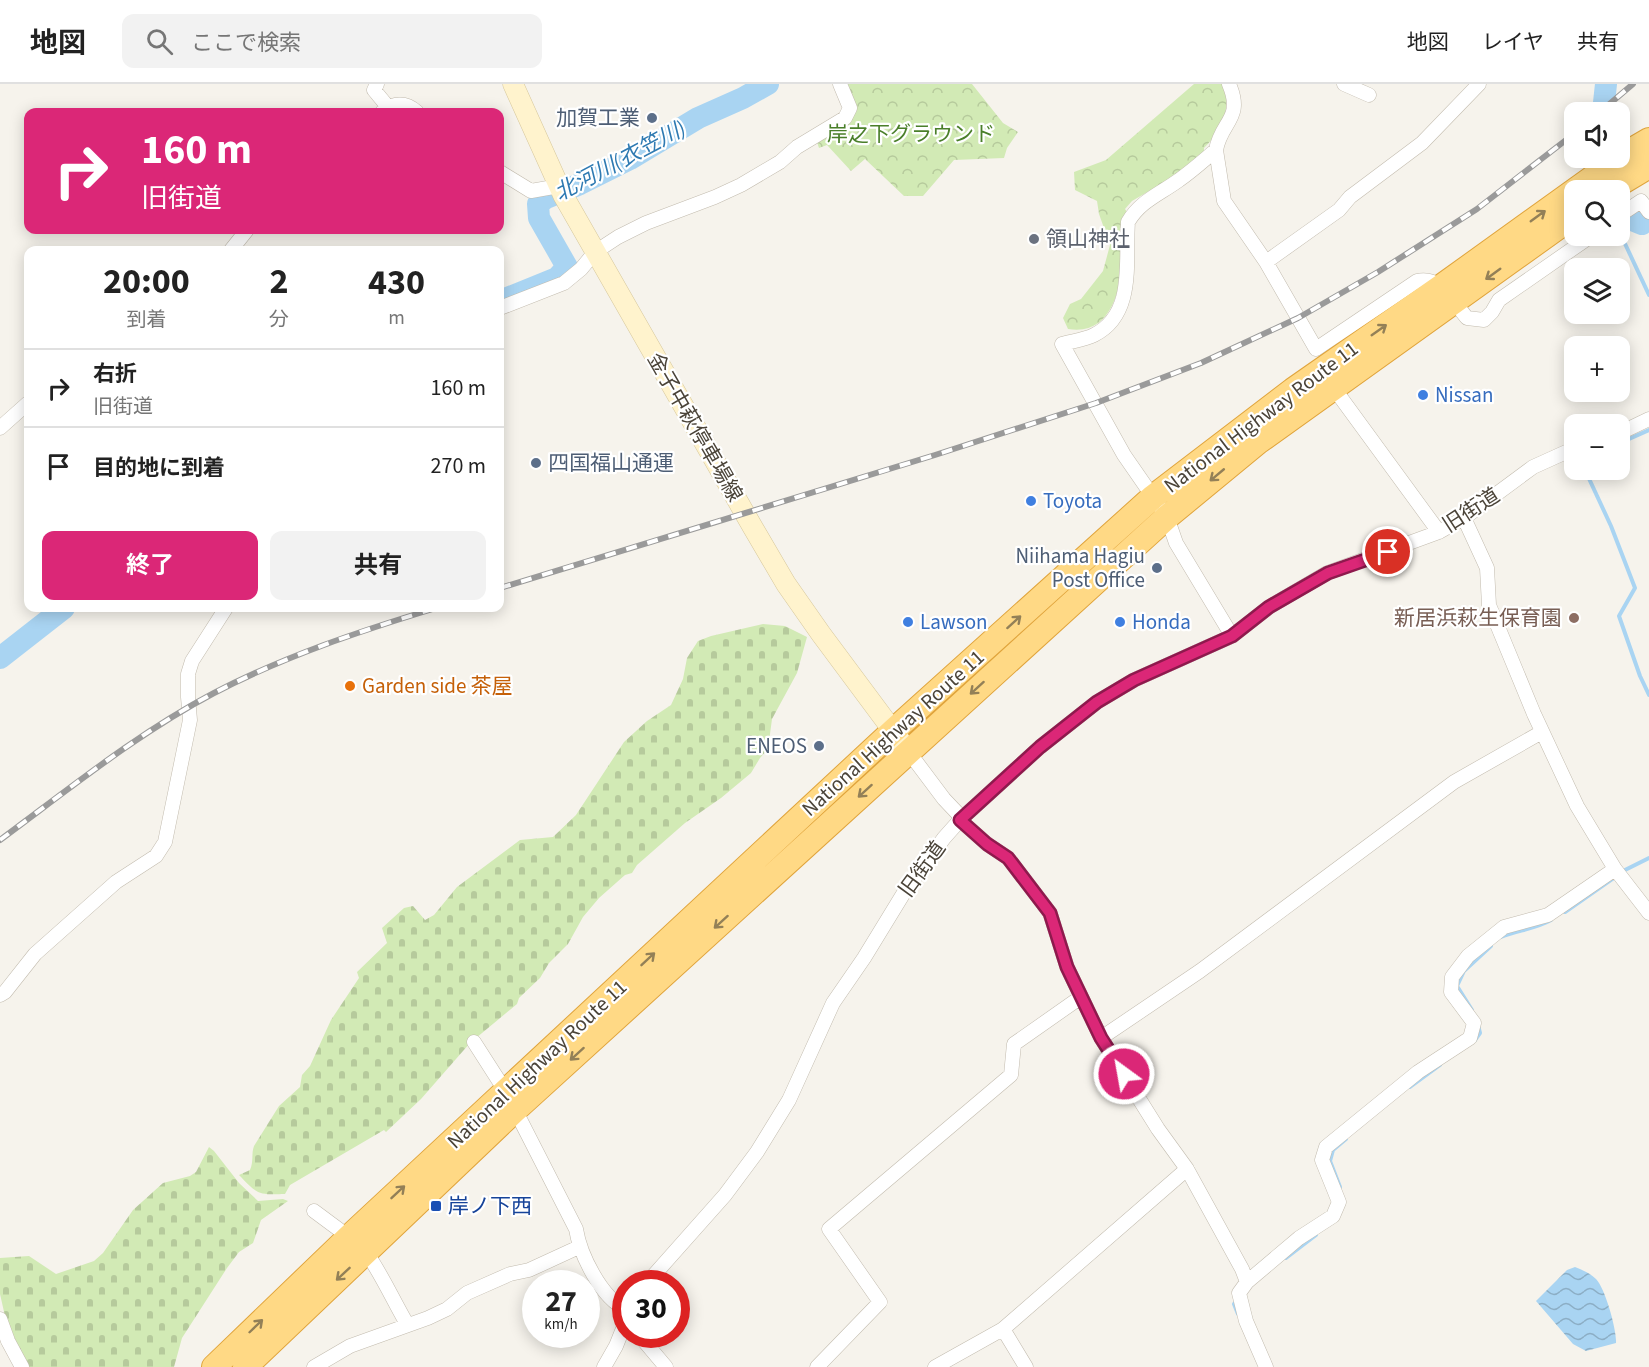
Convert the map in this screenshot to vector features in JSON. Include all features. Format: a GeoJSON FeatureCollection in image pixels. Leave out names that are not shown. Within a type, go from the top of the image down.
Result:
{"type":"FeatureCollection","features":[{"type":"Feature","properties":{"kind":"highway","name":"National Highway Route 11"},"geometry":{"type":"LineString","coordinates":[[1630,152],[1649,140]]}},
{"type":"Feature","properties":{"kind":"highway"},"geometry":{"type":"LineString","coordinates":[[1626,180],[1649,166]]}},
{"type":"Feature","properties":{"kind":"highway","name":"National Highway Route 11"},"geometry":{"type":"LineString","coordinates":[[511,1101],[908,751],[1167,517],[1258,441],[1333,387],[1607,168]]}},
{"type":"Feature","properties":{"kind":"highway","name":"National Highway Route 11"},"geometry":{"type":"LineString","coordinates":[[214,1367],[358,1245],[511,1101],[892,731],[1153,497],[1293,390],[1564,222]]}},
{"type":"Feature","properties":{"kind":"highway","name":"National Highway Route 11"},"geometry":{"type":"LineString","coordinates":[[245,1367],[358,1245]]}},
{"type":"Feature","properties":{"kind":"main road","name":"金子中萩停車場線"},"geometry":{"type":"LineString","coordinates":[[513,84],[560,190],[786,584],[908,751]]}},
{"type":"Feature","properties":{"kind":"street"},"geometry":{"type":"LineString","coordinates":[[377,84],[374,90],[384,108]]}},
{"type":"Feature","properties":{"kind":"street"},"geometry":{"type":"LineString","coordinates":[[504,306],[564,283],[595,252],[618,237],[646,223],[741,185],[780,162],[797,147],[845,118],[850,108],[840,84]]}},
{"type":"Feature","properties":{"kind":"street"},"geometry":{"type":"LineString","coordinates":[[1229,84],[1235,100],[1234,109],[1230,121],[1217,142],[1216,150],[1224,201],[1266,262],[1316,349],[1417,281],[1424,279],[1448,294],[1467,318],[1484,320],[1500,300],[1577,246]]}},
{"type":"Feature","properties":{"kind":"street"},"geometry":{"type":"LineString","coordinates":[[1344,84],[1369,95]]}},
{"type":"Feature","properties":{"kind":"street"},"geometry":{"type":"LineString","coordinates":[[1266,262],[1339,210],[1350,197],[1422,143],[1479,84]]}},
{"type":"Feature","properties":{"kind":"street"},"geometry":{"type":"LineString","coordinates":[[390,108],[399,104],[412,108]]}},
{"type":"Feature","properties":{"kind":"street"},"geometry":{"type":"LineString","coordinates":[[1216,150],[1191,172],[1134,211],[1128,222],[1124,299],[1114,318],[1106,327],[1093,335],[1062,344],[1124,455],[1167,517],[1176,543],[1232,636]]}},
{"type":"Feature","properties":{"kind":"street"},"geometry":{"type":"LineString","coordinates":[[504,174],[531,191],[560,190]]}},
{"type":"Feature","properties":{"kind":"street"},"geometry":{"type":"LineString","coordinates":[[1630,209],[1641,201],[1649,212]]}},
{"type":"Feature","properties":{"kind":"street"},"geometry":{"type":"LineString","coordinates":[[234,246],[244,234]]}},
{"type":"Feature","properties":{"kind":"street"},"geometry":{"type":"LineString","coordinates":[[1333,387],[1439,532]]}},
{"type":"Feature","properties":{"kind":"street"},"geometry":{"type":"LineString","coordinates":[[0,428],[24,407]]}},
{"type":"Feature","properties":{"kind":"street"},"geometry":{"type":"LineString","coordinates":[[1630,428],[1649,419]]}},
{"type":"Feature","properties":{"kind":"street","name":"旧街道"},"geometry":{"type":"LineString","coordinates":[[658,1270],[725,1195],[757,1152],[789,1100],[833,1003],[905,891],[961,819],[1040,747],[1097,702],[1134,680],[1232,636],[1269,607],[1328,573],[1439,532],[1464,518],[1533,467],[1564,453]]}},
{"type":"Feature","properties":{"kind":"street"},"geometry":{"type":"LineString","coordinates":[[1464,518],[1487,568],[1489,604],[1542,732],[1577,806],[1615,869],[1649,913]]}},
{"type":"Feature","properties":{"kind":"street"},"geometry":{"type":"LineString","coordinates":[[0,995],[5,992],[35,954],[116,882],[156,856],[165,842],[190,720],[188,674],[192,661],[223,612]]}},
{"type":"Feature","properties":{"kind":"street"},"geometry":{"type":"LineString","coordinates":[[1101,1038],[1200,971],[1454,782],[1542,732]]}},
{"type":"Feature","properties":{"kind":"street"},"geometry":{"type":"LineString","coordinates":[[908,751],[961,819],[987,844],[1008,858],[1050,913],[1067,967],[1101,1038],[1186,1169],[1247,1282]]}},
{"type":"Feature","properties":{"kind":"street"},"geometry":{"type":"LineString","coordinates":[[1266,1367],[1246,1321],[1239,1293],[1247,1282],[1299,1238],[1333,1216],[1339,1202],[1322,1160],[1326,1147],[1418,1072],[1470,1038],[1474,1023],[1451,992],[1452,977],[1468,956],[1504,927],[1548,915],[1615,869]]}},
{"type":"Feature","properties":{"kind":"street"},"geometry":{"type":"LineString","coordinates":[[817,1367],[880,1302],[829,1229],[1011,1075],[1014,1044],[1081,997]]}},
{"type":"Feature","properties":{"kind":"street"},"geometry":{"type":"LineString","coordinates":[[474,1042],[511,1101],[576,1229],[579,1247],[595,1277],[612,1300]]}},
{"type":"Feature","properties":{"kind":"street"},"geometry":{"type":"LineString","coordinates":[[935,1367],[1003,1329],[1186,1169]]}},
{"type":"Feature","properties":{"kind":"street"},"geometry":{"type":"LineString","coordinates":[[314,1210],[358,1245],[383,1277],[389,1293],[407,1324]]}},
{"type":"Feature","properties":{"kind":"street"},"geometry":{"type":"LineString","coordinates":[[314,1367],[350,1346],[447,1309],[466,1293],[510,1274],[529,1270],[579,1247]]}},
{"type":"Feature","properties":{"kind":"street"},"geometry":{"type":"LineString","coordinates":[[0,1319],[8,1341],[22,1367]]}},
{"type":"Feature","properties":{"kind":"street"},"geometry":{"type":"LineString","coordinates":[[1003,1329],[1026,1367]]}},
{"type":"Feature","properties":{"kind":"street"},"geometry":{"type":"LineString","coordinates":[[604,1367],[615,1348]]}},
{"type":"Feature","properties":{"kind":"street"},"geometry":{"type":"LineString","coordinates":[[650,1348],[666,1367]]}},
{"type":"Feature","properties":{"kind":"green space","name":"岸之下グラウンド"},"geometry":{"type":"Polygon","coordinates":[[[847,84],[972,84],[1003,123],[1018,132],[1007,148],[1004,158],[954,160],[923,196],[904,196],[865,159],[851,171],[827,145],[819,148],[817,142],[852,120],[856,106],[847,84]]]}},
{"type":"Feature","properties":{"kind":"green space"},"geometry":{"type":"Polygon","coordinates":[[[1194,84],[1223,84],[1226,93],[1224,119],[1216,134],[1204,148],[1204,155],[1187,169],[1132,201],[1125,209],[1127,212],[1123,268],[1112,306],[1102,320],[1087,328],[1068,329],[1063,318],[1070,304],[1081,299],[1103,271],[1110,245],[1097,201],[1075,190],[1074,172],[1106,160],[1194,84]]]}},
{"type":"Feature","properties":{"kind":"green space"},"geometry":{"type":"Polygon","coordinates":[[[763,624],[785,626],[807,637],[797,673],[772,719],[768,749],[751,773],[721,798],[685,823],[637,865],[632,873],[625,875],[599,898],[583,917],[568,944],[549,963],[540,978],[519,998],[517,1004],[470,1043],[421,1099],[386,1132],[384,1130],[290,1185],[285,1194],[263,1193],[250,1186],[239,1175],[250,1170],[254,1146],[279,1106],[300,1087],[302,1075],[310,1066],[331,1020],[359,978],[357,972],[387,943],[382,928],[404,908],[413,906],[425,920],[434,915],[457,887],[520,840],[553,837],[576,815],[624,742],[647,721],[671,705],[683,679],[687,658],[698,641],[763,624]]]}},
{"type":"Feature","properties":{"kind":"green space"},"geometry":{"type":"Polygon","coordinates":[[[209,1147],[239,1183],[258,1201],[283,1199],[288,1201],[261,1220],[253,1243],[239,1252],[227,1268],[182,1338],[174,1367],[29,1367],[7,1325],[0,1294],[0,1258],[29,1256],[56,1274],[94,1261],[103,1253],[133,1210],[163,1183],[190,1176],[196,1172],[209,1147]]]}},
{"type":"Feature","properties":{"kind":"water"},"geometry":{"type":"Polygon","coordinates":[[[1575,1267],[1596,1279],[1603,1291],[1615,1329],[1616,1343],[1586,1351],[1573,1344],[1536,1301],[1567,1270],[1575,1267]]]}},
{"type":"Feature","properties":{"kind":"waterway","name":"北河川(衣笠川)"},"geometry":{"type":"LineString","coordinates":[[504,299],[557,278],[567,267],[539,218],[538,204],[546,198],[630,159],[698,118],[768,84]]}},
{"type":"Feature","properties":{"kind":"waterway"},"geometry":{"type":"LineString","coordinates":[[1604,102],[1606,84]]}},
{"type":"Feature","properties":{"kind":"waterway"},"geometry":{"type":"LineString","coordinates":[[1630,219],[1642,224]]}},
{"type":"Feature","properties":{"kind":"waterway"},"geometry":{"type":"LineString","coordinates":[[1626,246],[1649,295]]}},
{"type":"Feature","properties":{"kind":"waterway"},"geometry":{"type":"LineString","coordinates":[[1630,439],[1649,430]]}},
{"type":"Feature","properties":{"kind":"waterway"},"geometry":{"type":"LineString","coordinates":[[1590,480],[1611,526],[1635,588],[1619,616],[1649,695]]}},
{"type":"Feature","properties":{"kind":"waterway","name":"北河川(衣笠川)"},"geometry":{"type":"LineString","coordinates":[[0,658],[59,612]]}},
{"type":"Feature","properties":{"kind":"waterway"},"geometry":{"type":"LineString","coordinates":[[1565,912],[1625,870],[1649,858]]}},
{"type":"Feature","properties":{"kind":"waterway"},"geometry":{"type":"LineString","coordinates":[[1501,937],[1551,920]]}},
{"type":"Feature","properties":{"kind":"waterway"},"geometry":{"type":"LineString","coordinates":[[1472,1010],[1457,986],[1464,971],[1491,946]]}},
{"type":"Feature","properties":{"kind":"waterway"},"geometry":{"type":"LineString","coordinates":[[1475,1040],[1480,1033],[1478,1025]]}},
{"type":"Feature","properties":{"kind":"waterway"},"geometry":{"type":"LineString","coordinates":[[1410,1087],[1440,1065]]}},
{"type":"Feature","properties":{"kind":"waterway"},"geometry":{"type":"LineString","coordinates":[[1340,1187],[1330,1161],[1333,1150],[1346,1139]]}},
{"type":"Feature","properties":{"kind":"waterway"},"geometry":{"type":"LineString","coordinates":[[1286,1258],[1316,1235]]}},
{"type":"Feature","properties":{"kind":"waterway"},"geometry":{"type":"LineString","coordinates":[[1238,1300],[1234,1304],[1238,1314]]}},
{"type":"Feature","properties":{"kind":"railway"},"geometry":{"type":"LineString","coordinates":[[1612,102],[1633,84]]}},
{"type":"Feature","properties":{"kind":"railway"},"geometry":{"type":"LineString","coordinates":[[504,587],[935,455],[1096,403],[1201,363],[1298,318],[1378,272],[1477,209],[1564,142]]}},
{"type":"Feature","properties":{"kind":"railway"},"geometry":{"type":"LineString","coordinates":[[0,840],[131,744],[214,693],[268,667],[323,645],[423,612]]}},
{"type":"Feature","properties":{"kind":"place","name":"加賀工業"},"geometry":{"type":"Point","coordinates":[652,118]}},
{"type":"Feature","properties":{"kind":"place","name":"領山神社"},"geometry":{"type":"Point","coordinates":[1034,239]}},
{"type":"Feature","properties":{"kind":"place","name":"Nissan"},"geometry":{"type":"Point","coordinates":[1423,395]}},
{"type":"Feature","properties":{"kind":"place","name":"四国福山通運"},"geometry":{"type":"Point","coordinates":[536,463]}},
{"type":"Feature","properties":{"kind":"place","name":"Toyota"},"geometry":{"type":"Point","coordinates":[1031,501]}},
{"type":"Feature","properties":{"kind":"place","name":"Niihama Hagiu Post Office"},"geometry":{"type":"Point","coordinates":[1157,568]}},
{"type":"Feature","properties":{"kind":"place","name":"新居浜萩生保育園"},"geometry":{"type":"Point","coordinates":[1574,618]}},
{"type":"Feature","properties":{"kind":"place","name":"Lawson"},"geometry":{"type":"Point","coordinates":[908,622]}},
{"type":"Feature","properties":{"kind":"place","name":"Honda"},"geometry":{"type":"Point","coordinates":[1120,622]}},
{"type":"Feature","properties":{"kind":"place","name":"Garden side 茶屋"},"geometry":{"type":"Point","coordinates":[350,686]}},
{"type":"Feature","properties":{"kind":"place","name":"ENEOS"},"geometry":{"type":"Point","coordinates":[819,746]}},
{"type":"Feature","properties":{"kind":"place","name":"岸ノ下西"},"geometry":{"type":"Point","coordinates":[436,1206]}},
{"type":"Feature","properties":{"kind":"route"},"geometry":{"type":"LineString","coordinates":[[1124,1074],[1101,1038],[1067,967],[1050,913],[1008,858],[987,844],[960,820],[1040,747],[1097,702],[1134,680],[1232,636],[1269,607],[1328,573],[1388,552]]}}]}
